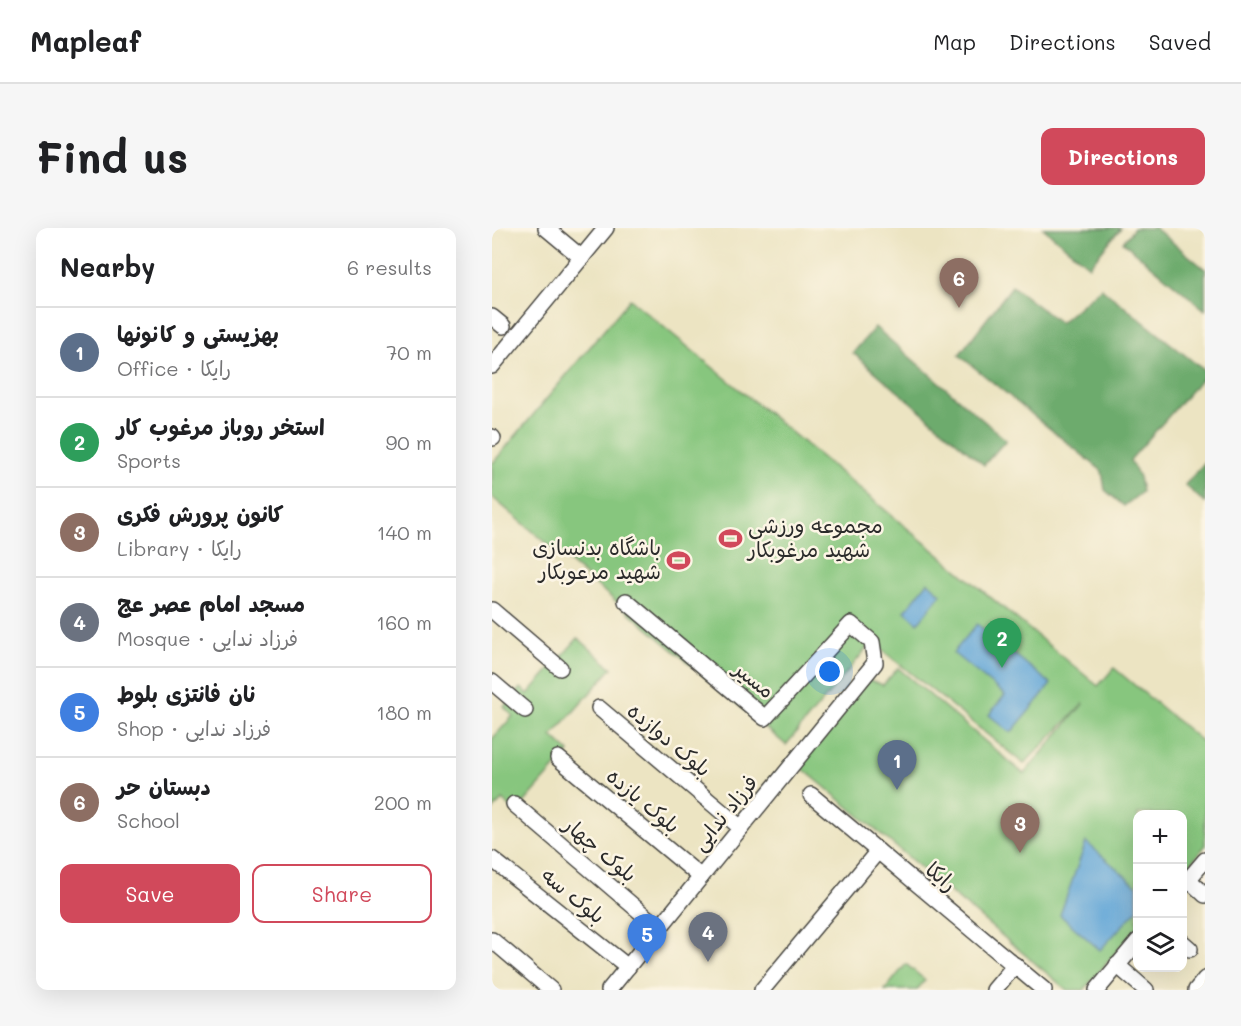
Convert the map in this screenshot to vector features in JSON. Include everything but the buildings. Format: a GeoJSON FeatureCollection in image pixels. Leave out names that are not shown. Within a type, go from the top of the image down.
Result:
{"type":"FeatureCollection","features":[{"type":"Feature","properties":{"kind":"street"},"geometry":{"type":"LineString","coordinates":[[546,228],[582,258]]}},
{"type":"Feature","properties":{"kind":"street"},"geometry":{"type":"LineString","coordinates":[[492,366],[606,228]]}},
{"type":"Feature","properties":{"kind":"street","name":"مسیر"},"geometry":{"type":"LineString","coordinates":[[626,601],[765,718],[851,624],[872,642],[875,663]]}},
{"type":"Feature","properties":{"kind":"street"},"geometry":{"type":"LineString","coordinates":[[492,610],[561,668]]}},
{"type":"Feature","properties":{"kind":"street","name":"فرزاد ندایی"},"geometry":{"type":"LineString","coordinates":[[609,990],[875,663]]}},
{"type":"Feature","properties":{"kind":"street"},"geometry":{"type":"LineString","coordinates":[[492,682],[525,710]]}},
{"type":"Feature","properties":{"kind":"street","name":"بلوک دوازده"},"geometry":{"type":"LineString","coordinates":[[599,708],[741,828]]}},
{"type":"Feature","properties":{"kind":"street","name":"بلوک یازده"},"geometry":{"type":"LineString","coordinates":[[558,758],[700,877]]}},
{"type":"Feature","properties":{"kind":"street","name":"رایکا"},"geometry":{"type":"LineString","coordinates":[[811,795],[1044,990]]}},
{"type":"Feature","properties":{"kind":"street","name":"بلوک چهار"},"geometry":{"type":"LineString","coordinates":[[514,804],[659,928]]}},
{"type":"Feature","properties":{"kind":"street"},"geometry":{"type":"LineString","coordinates":[[762,990],[878,851]]}},
{"type":"Feature","properties":{"kind":"street","name":"بلوک سه"},"geometry":{"type":"LineString","coordinates":[[492,859],[628,967]]}},
{"type":"Feature","properties":{"kind":"street"},"geometry":{"type":"LineString","coordinates":[[1187,883],[1205,860]]}},
{"type":"Feature","properties":{"kind":"street"},"geometry":{"type":"LineString","coordinates":[[1187,885],[1205,894]]}},
{"type":"Feature","properties":{"kind":"street"},"geometry":{"type":"LineString","coordinates":[[492,940],[551,990]]}},
{"type":"Feature","properties":{"kind":"street"},"geometry":{"type":"LineString","coordinates":[[1097,990],[1133,946]]}},
{"type":"Feature","properties":{"kind":"street"},"geometry":{"type":"LineString","coordinates":[[994,990],[1015,965]]}},
{"type":"Feature","properties":{"kind":"street"},"geometry":{"type":"LineString","coordinates":[[1117,965],[1146,990]]}},
{"type":"Feature","properties":{"kind":"street"},"geometry":{"type":"LineString","coordinates":[[1196,990],[1205,979]]}},
{"type":"Feature","properties":{"kind":"green space"},"geometry":{"type":"Polygon","coordinates":[[[1043,228],[1121,228],[1089,266],[1043,228]]]}},
{"type":"Feature","properties":{"kind":"green space"},"geometry":{"type":"Polygon","coordinates":[[[1134,228],[1155,228],[1205,269],[1205,310],[1123,242],[1134,228]]]}},
{"type":"Feature","properties":{"kind":"green space"},"geometry":{"type":"Polygon","coordinates":[[[1012,286],[1060,323],[1101,288],[1205,371],[1205,375],[1130,460],[1139,477],[1142,492],[1124,506],[1105,490],[1102,471],[959,355],[1012,286]]]}},
{"type":"Feature","properties":{"kind":"green space","name":"مجموعه ورزشی شهید مرغوبکار"},"geometry":{"type":"Polygon","coordinates":[[[630,299],[1098,686],[1114,668],[1205,744],[1205,846],[1187,868],[1187,810],[1133,810],[1133,932],[1084,990],[1067,990],[796,763],[867,679],[883,685],[898,668],[1024,774],[1084,703],[1024,764],[872,642],[786,745],[492,497],[492,464],[630,299]]]}},
{"type":"Feature","properties":{"kind":"green space"},"geometry":{"type":"Polygon","coordinates":[[[875,327],[1006,440],[984,465],[853,353],[875,327]]]}},
{"type":"Feature","properties":{"kind":"green space"},"geometry":{"type":"Polygon","coordinates":[[[1205,462],[1205,503],[1185,485],[1205,462]]]}},
{"type":"Feature","properties":{"kind":"green space"},"geometry":{"type":"Polygon","coordinates":[[[578,638],[612,668],[552,736],[569,752],[516,812],[502,800],[492,811],[492,739],[513,716],[504,707],[521,688],[528,694],[578,638]]]}},
{"type":"Feature","properties":{"kind":"green space"},"geometry":{"type":"Polygon","coordinates":[[[906,964],[925,980],[917,990],[885,990],[906,964]]]}},
{"type":"Feature","properties":{"kind":"water"},"geometry":{"type":"Polygon","coordinates":[[[928,582],[941,594],[918,623],[905,611],[928,582]]]}},
{"type":"Feature","properties":{"kind":"water"},"geometry":{"type":"Polygon","coordinates":[[[977,624],[1051,684],[1011,733],[989,715],[1005,695],[953,653],[977,624]]]}},
{"type":"Feature","properties":{"kind":"water"},"geometry":{"type":"Polygon","coordinates":[[[1086,842],[1133,883],[1133,914],[1100,950],[1060,915],[1086,842]]]}},
{"type":"Feature","properties":{"kind":"place","name":"دبستان حر"},"geometry":{"type":"Point","coordinates":[959,308]}},
{"type":"Feature","properties":{"kind":"place","name":"مجموعه ورزشی شهید مرغوبکار"},"geometry":{"type":"Point","coordinates":[730,538]}},
{"type":"Feature","properties":{"kind":"place","name":"باشگاه بدنسازی شهید مرعوبکار"},"geometry":{"type":"Point","coordinates":[679,560]}},
{"type":"Feature","properties":{"kind":"place","name":"استخر روباز مرغوب کار"},"geometry":{"type":"Point","coordinates":[1002,668]}},
{"type":"Feature","properties":{"kind":"place","name":"بهزیستی و کانونها"},"geometry":{"type":"Point","coordinates":[897,790]}},
{"type":"Feature","properties":{"kind":"place","name":"کانون پرورش فکری"},"geometry":{"type":"Point","coordinates":[1020,853]}},
{"type":"Feature","properties":{"kind":"place","name":"مسجد امام عصر عج"},"geometry":{"type":"Point","coordinates":[708,962]}},
{"type":"Feature","properties":{"kind":"place","name":"نان فانتزی بلوط"},"geometry":{"type":"Point","coordinates":[647,964]}}]}
